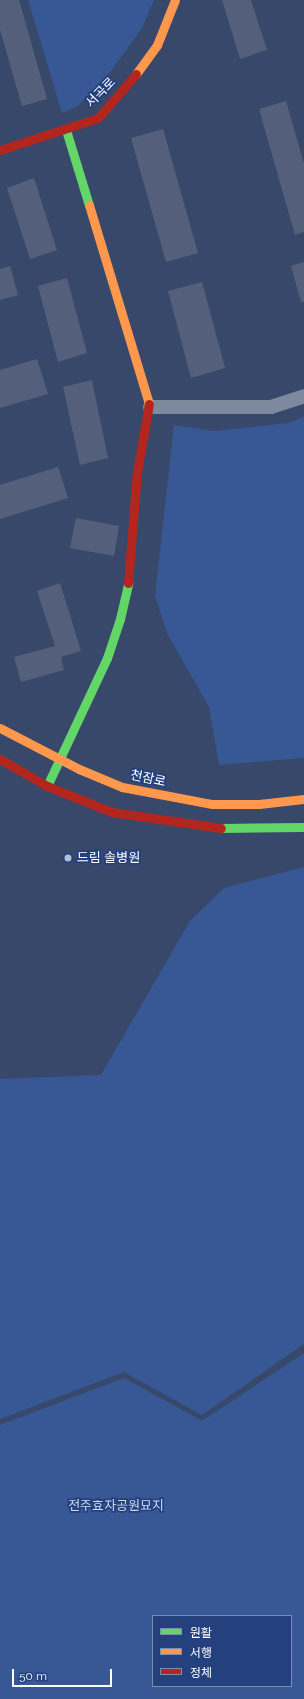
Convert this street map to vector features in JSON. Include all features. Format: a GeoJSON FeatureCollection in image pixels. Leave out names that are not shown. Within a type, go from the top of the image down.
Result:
{"type":"FeatureCollection","features":[{"type":"Feature","properties":{"kind":"street","name":"서곡로"},"geometry":{"type":"LineString","coordinates":[[0,150],[66,130],[98,118],[134,77],[157,45],[175,0]]}},
{"type":"Feature","properties":{"kind":"street"},"geometry":{"type":"LineString","coordinates":[[47,786],[62,760],[107,658],[120,619],[129,578],[137,472],[150,407],[66,130]]}},
{"type":"Feature","properties":{"kind":"street"},"geometry":{"type":"LineString","coordinates":[[150,407],[271,407],[304,396]]}},
{"type":"Feature","properties":{"kind":"street","name":"천잠로"},"geometry":{"type":"LineString","coordinates":[[0,728],[62,760],[122,787],[172,798],[212,804],[259,804],[304,799]]}},
{"type":"Feature","properties":{"kind":"street"},"geometry":{"type":"LineString","coordinates":[[0,759],[47,786],[112,812],[165,822],[213,828],[304,827]]}},
{"type":"Feature","properties":{"kind":"green space"},"geometry":{"type":"Polygon","coordinates":[[[28,0],[154,0],[142,28],[111,71],[78,106],[62,113],[28,0]]]}},
{"type":"Feature","properties":{"kind":"green space"},"geometry":{"type":"Polygon","coordinates":[[[304,417],[304,758],[219,765],[209,707],[167,633],[155,596],[174,425],[214,431],[288,423],[304,417]]]}},
{"type":"Feature","properties":{"kind":"green space"},"geometry":{"type":"Polygon","coordinates":[[[304,867],[304,1344],[202,1415],[124,1372],[0,1419],[0,1079],[101,1075],[190,921],[224,888],[304,867]]]}},
{"type":"Feature","properties":{"kind":"green space","name":"전주효자공원묘지"},"geometry":{"type":"Polygon","coordinates":[[[304,1353],[304,1699],[0,1699],[0,1425],[124,1378],[202,1421],[304,1353]]]}},
{"type":"Feature","properties":{"kind":"building"},"geometry":{"type":"Polygon","coordinates":[[[0,0],[19,0],[47,99],[22,106],[0,30],[0,0]]]}},
{"type":"Feature","properties":{"kind":"building"},"geometry":{"type":"Polygon","coordinates":[[[222,0],[251,0],[267,50],[240,59],[222,0]]]}},
{"type":"Feature","properties":{"kind":"building"},"geometry":{"type":"Polygon","coordinates":[[[286,101],[304,164],[304,232],[295,235],[259,109],[286,101]]]}},
{"type":"Feature","properties":{"kind":"building"},"geometry":{"type":"Polygon","coordinates":[[[163,129],[198,253],[166,262],[131,138],[163,129]]]}},
{"type":"Feature","properties":{"kind":"building"},"geometry":{"type":"Polygon","coordinates":[[[34,178],[57,250],[30,259],[7,188],[34,178]]]}},
{"type":"Feature","properties":{"kind":"building"},"geometry":{"type":"Polygon","coordinates":[[[304,262],[304,302],[301,302],[291,266],[304,262]]]}},
{"type":"Feature","properties":{"kind":"building"},"geometry":{"type":"Polygon","coordinates":[[[10,266],[18,295],[0,300],[0,269],[10,266]]]}},
{"type":"Feature","properties":{"kind":"building"},"geometry":{"type":"Polygon","coordinates":[[[67,278],[87,353],[58,362],[38,286],[67,278]]]}},
{"type":"Feature","properties":{"kind":"building"},"geometry":{"type":"Polygon","coordinates":[[[202,282],[225,368],[191,378],[168,291],[202,282]]]}},
{"type":"Feature","properties":{"kind":"building"},"geometry":{"type":"Polygon","coordinates":[[[37,359],[48,394],[0,408],[0,370],[37,359]]]}},
{"type":"Feature","properties":{"kind":"building"},"geometry":{"type":"Polygon","coordinates":[[[92,380],[108,458],[80,465],[63,387],[92,380]]]}},
{"type":"Feature","properties":{"kind":"building"},"geometry":{"type":"Polygon","coordinates":[[[58,467],[68,498],[0,519],[0,485],[58,467]]]}},
{"type":"Feature","properties":{"kind":"building"},"geometry":{"type":"Polygon","coordinates":[[[76,518],[119,526],[114,556],[70,548],[76,518]]]}},
{"type":"Feature","properties":{"kind":"building"},"geometry":{"type":"Polygon","coordinates":[[[60,583],[81,651],[61,657],[64,670],[21,682],[14,657],[55,646],[37,591],[60,583]]]}},
{"type":"Feature","properties":{"kind":"traffic: fast"},"geometry":{"type":"LineString","coordinates":[[66,130],[89,205]]}},
{"type":"Feature","properties":{"kind":"traffic: fast"},"geometry":{"type":"LineString","coordinates":[[47,786],[107,658],[120,619],[128,583]]}},
{"type":"Feature","properties":{"kind":"traffic: fast"},"geometry":{"type":"LineString","coordinates":[[221,828],[304,827]]}},
{"type":"Feature","properties":{"kind":"traffic: slow"},"geometry":{"type":"LineString","coordinates":[[136,74],[157,45],[175,0]]}},
{"type":"Feature","properties":{"kind":"traffic: slow"},"geometry":{"type":"LineString","coordinates":[[89,205],[149,404]]}},
{"type":"Feature","properties":{"kind":"traffic: slow"},"geometry":{"type":"LineString","coordinates":[[0,728],[79,769],[122,787],[212,804],[259,804],[304,799]]}},
{"type":"Feature","properties":{"kind":"traffic: jam"},"geometry":{"type":"LineString","coordinates":[[0,150],[98,118],[136,74]]}},
{"type":"Feature","properties":{"kind":"traffic: jam"},"geometry":{"type":"LineString","coordinates":[[128,583],[137,472],[149,404]]}},
{"type":"Feature","properties":{"kind":"traffic: jam"},"geometry":{"type":"LineString","coordinates":[[0,759],[47,786],[112,812],[221,828]]}},
{"type":"Feature","properties":{"kind":"place","name":"드림 솔병원"},"geometry":{"type":"Point","coordinates":[68,858]}}]}
